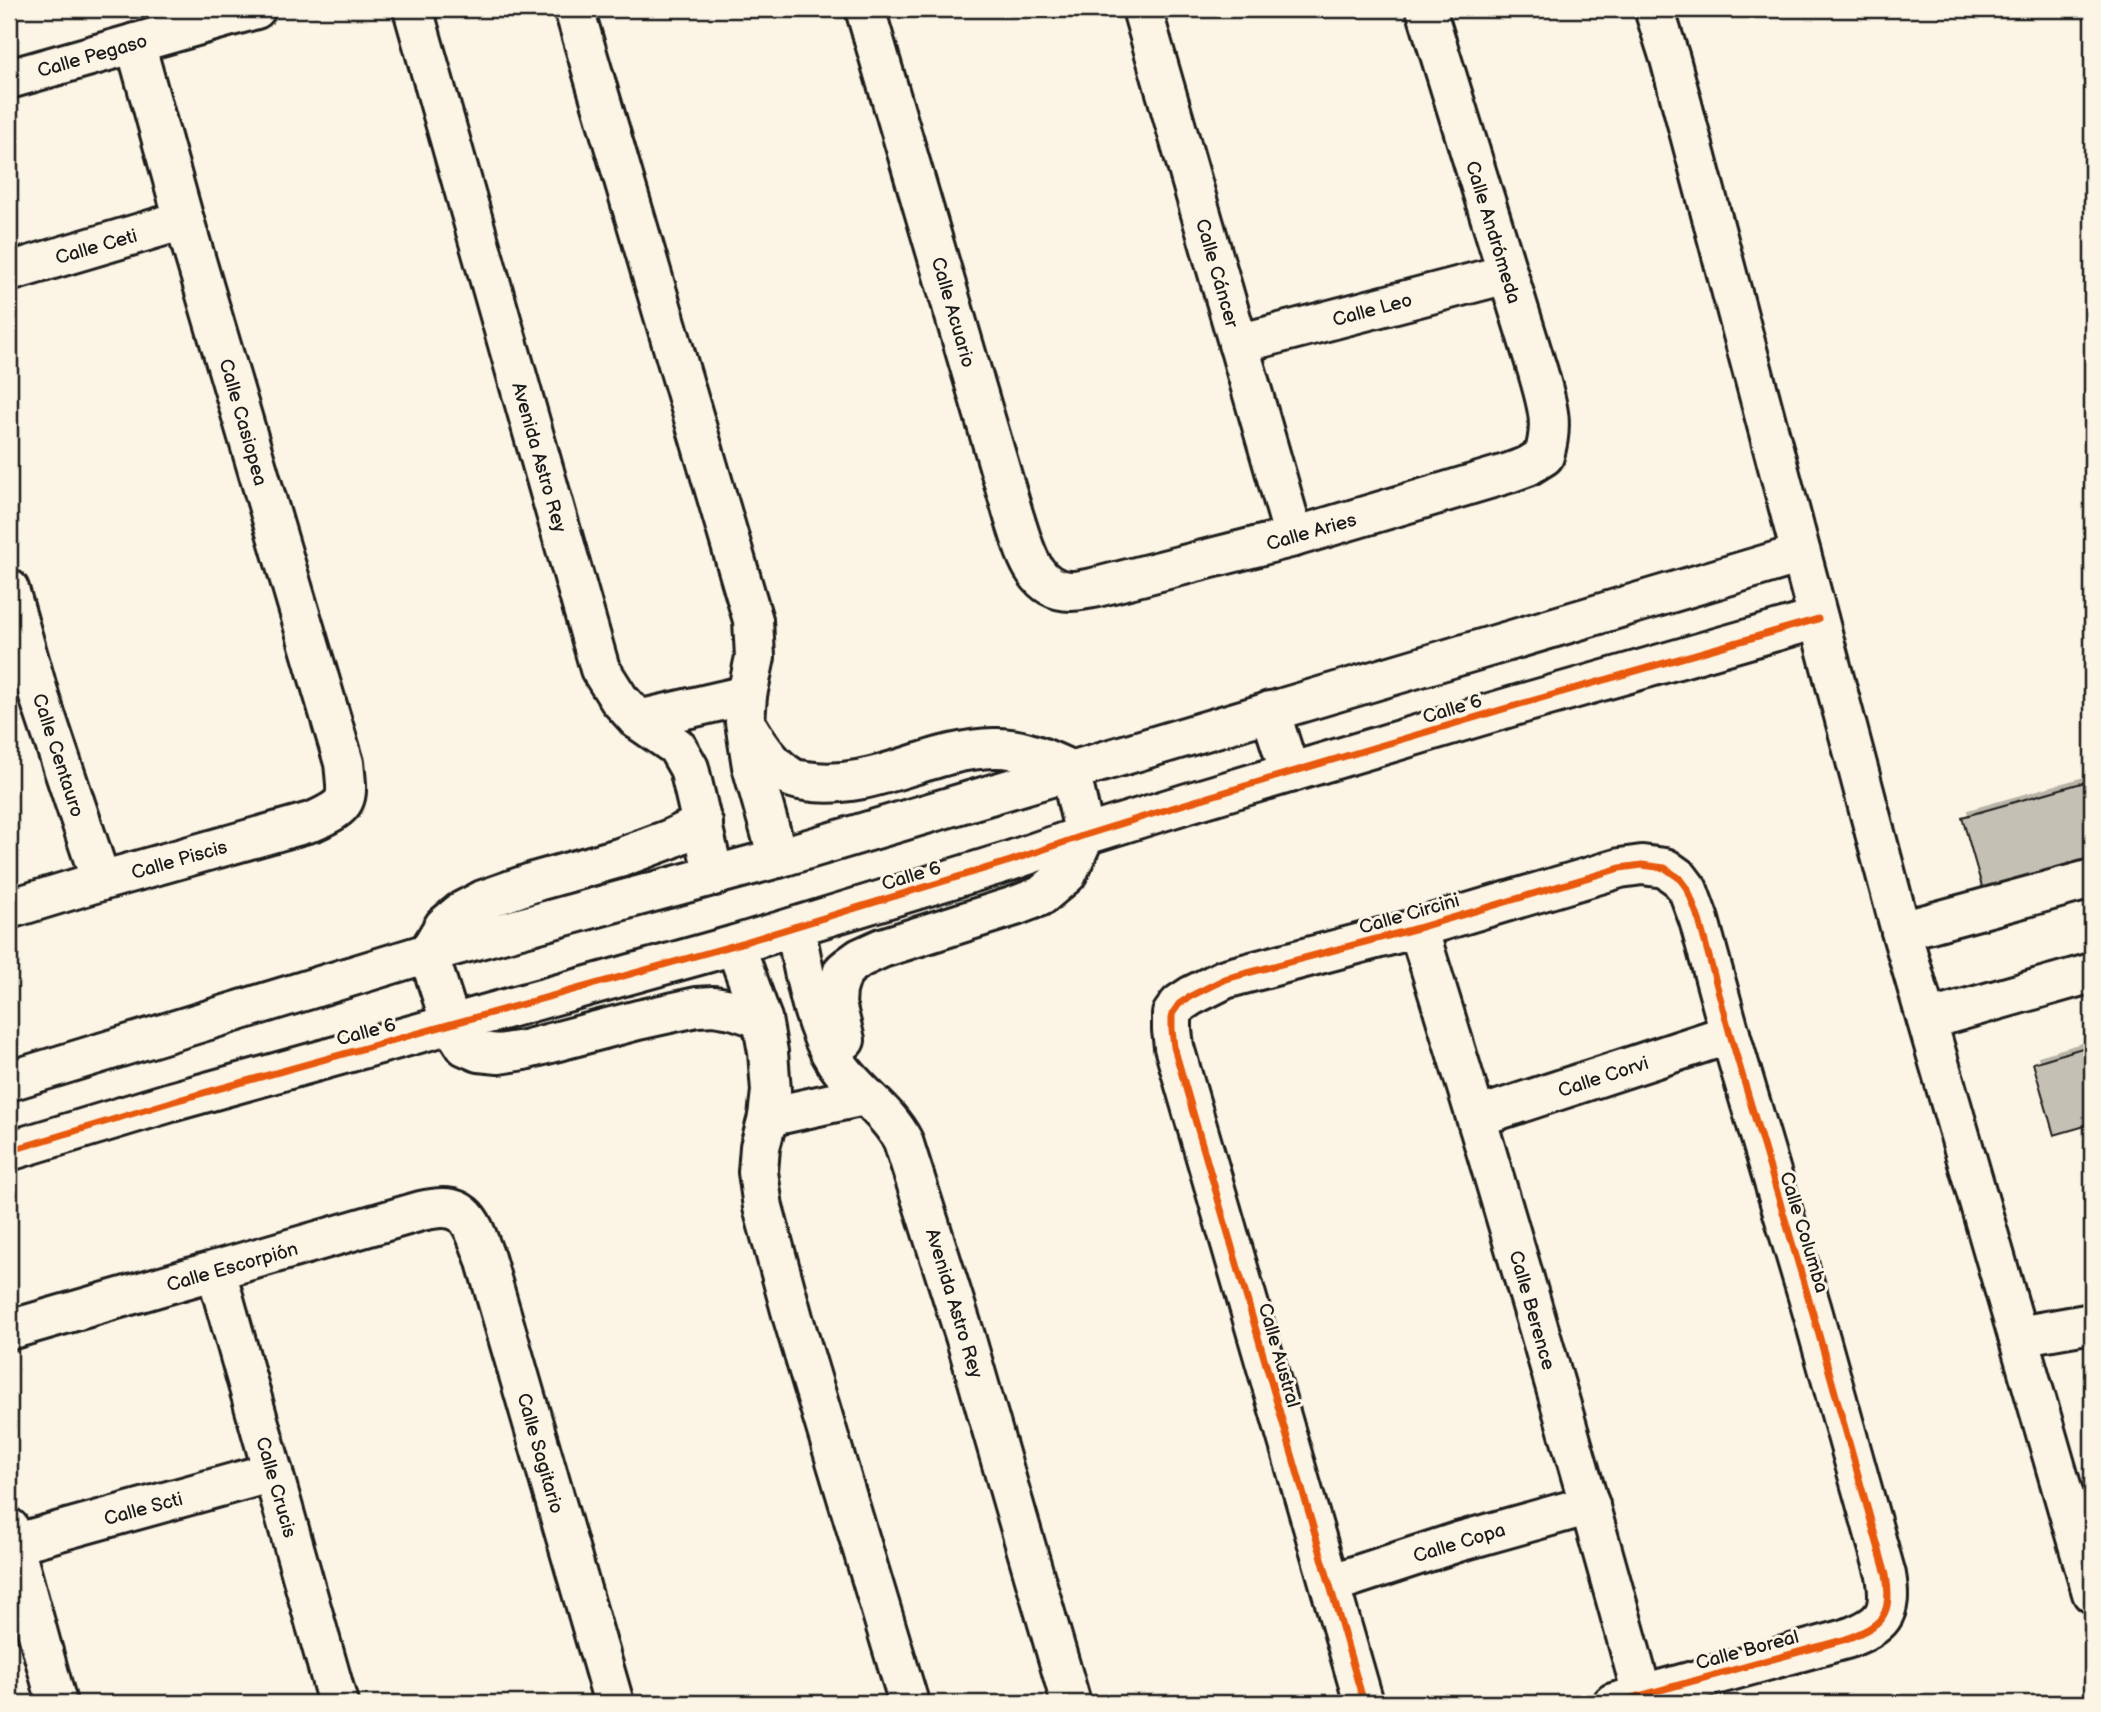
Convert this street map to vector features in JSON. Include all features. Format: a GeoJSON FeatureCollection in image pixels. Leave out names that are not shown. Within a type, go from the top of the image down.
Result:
{"type":"FeatureCollection","features":[{"type":"Feature","properties":{"kind":"street","name":"Calle Pegaso"},"geometry":{"type":"LineString","coordinates":[[9,79],[256,9]]}},
{"type":"Feature","properties":{"kind":"street","name":"Avenida Astro Rey"},"geometry":{"type":"LineString","coordinates":[[413,9],[600,669],[619,699],[638,720],[677,747],[689,768],[714,876]]}},
{"type":"Feature","properties":{"kind":"street"},"geometry":{"type":"LineString","coordinates":[[574,9],[753,620],[755,657],[746,708],[752,766],[778,858]]}},
{"type":"Feature","properties":{"kind":"street","name":"Calle Cáncer"},"geometry":{"type":"LineString","coordinates":[[1142,9],[1294,537]]}},
{"type":"Feature","properties":{"kind":"street","name":"Calle Andrómeda"},"geometry":{"type":"LineString","coordinates":[[1426,9],[1550,417],[1549,438],[1544,456]]}},
{"type":"Feature","properties":{"kind":"street"},"geometry":{"type":"LineString","coordinates":[[1654,9],[1901,931],[2092,1592]]}},
{"type":"Feature","properties":{"kind":"street","name":"Calle Acuario"},"geometry":{"type":"LineString","coordinates":[[877,12],[1014,517],[1030,565],[1044,581],[1058,589],[1072,591]]}},
{"type":"Feature","properties":{"kind":"street","name":"Calle Casiopea"},"geometry":{"type":"LineString","coordinates":[[135,43],[184,220],[344,763],[345,802]]}},
{"type":"Feature","properties":{"kind":"street","name":"Calle Ceti"},"geometry":{"type":"LineString","coordinates":[[9,272],[184,220]]}},
{"type":"Feature","properties":{"kind":"street","name":"Calle Leo"},"geometry":{"type":"LineString","coordinates":[[1238,344],[1507,274]]}},
{"type":"Feature","properties":{"kind":"street","name":"Calle Aries"},"geometry":{"type":"LineString","coordinates":[[1072,591],[1094,588],[1294,537],[1508,473],[1528,466],[1544,456]]}},
{"type":"Feature","properties":{"kind":"street"},"geometry":{"type":"LineString","coordinates":[[9,1081],[428,953],[778,858],[1801,554]]}},
{"type":"Feature","properties":{"kind":"street","name":"Calle Centauro"},"geometry":{"type":"LineString","coordinates":[[9,589],[24,704],[101,881]]}},
{"type":"Feature","properties":{"kind":"street","name":"Calle 6"},"geometry":{"type":"LineString","coordinates":[[9,1151],[170,1101],[735,945],[999,865],[1085,835],[1517,705],[1818,619]]}},
{"type":"Feature","properties":{"kind":"street"},"geometry":{"type":"LineString","coordinates":[[638,720],[746,708]]}},
{"type":"Feature","properties":{"kind":"street"},"geometry":{"type":"LineString","coordinates":[[746,708],[765,753],[792,778],[818,783],[864,780],[926,760],[995,747],[1037,756],[1070,770]]}},
{"type":"Feature","properties":{"kind":"street"},"geometry":{"type":"LineString","coordinates":[[1270,711],[1290,774]]}},
{"type":"Feature","properties":{"kind":"street"},"geometry":{"type":"LineString","coordinates":[[768,1116],[859,1090],[836,1004],[843,971],[860,958],[882,948],[1015,906],[1041,895],[1067,874],[1085,835],[1070,770]]}},
{"type":"Feature","properties":{"kind":"street","name":"Calle Piscis"},"geometry":{"type":"LineString","coordinates":[[9,909],[314,821],[338,810],[345,802]]}},
{"type":"Feature","properties":{"kind":"street"},"geometry":{"type":"LineString","coordinates":[[703,822],[670,839],[619,858],[537,881],[483,900],[462,911],[444,926],[428,953],[451,1024],[465,1046],[479,1052],[499,1054],[524,1050],[697,1007],[732,1009],[762,1019]]}},
{"type":"Feature","properties":{"kind":"street","name":"Calle Circini"},"geometry":{"type":"LineString","coordinates":[[1172,1014],[1179,1004],[1191,996],[1226,979],[1418,928],[1620,868],[1642,865],[1665,867]]}},
{"type":"Feature","properties":{"kind":"street","name":"Calle Columba"},"geometry":{"type":"LineString","coordinates":[[1665,867],[1679,878],[1688,890],[1699,920],[1886,1575],[1889,1592],[1885,1616]]}},
{"type":"Feature","properties":{"kind":"street"},"geometry":{"type":"LineString","coordinates":[[1901,931],[2092,879]]}},
{"type":"Feature","properties":{"kind":"street","name":"Avenida Astro Rey"},"geometry":{"type":"LineString","coordinates":[[795,927],[822,1034],[836,1063],[859,1090],[884,1113],[903,1141],[965,1335],[1070,1703]]}},
{"type":"Feature","properties":{"kind":"street","name":"Calle Berence"},"geometry":{"type":"LineString","coordinates":[[1418,928],[1477,1117],[1590,1505],[1627,1699]]}},
{"type":"Feature","properties":{"kind":"street"},"geometry":{"type":"LineString","coordinates":[[735,945],[762,1019],[768,1052],[768,1116],[760,1147],[758,1172],[763,1207],[793,1318],[908,1703]]}},
{"type":"Feature","properties":{"kind":"street"},"geometry":{"type":"LineString","coordinates":[[1927,1020],[2092,973]]}},
{"type":"Feature","properties":{"kind":"street","name":"Calle Austral"},"geometry":{"type":"LineString","coordinates":[[1172,1014],[1174,1047],[1364,1703]]}},
{"type":"Feature","properties":{"kind":"street","name":"Calle Corvi"},"geometry":{"type":"LineString","coordinates":[[1477,1117],[1730,1034]]}},
{"type":"Feature","properties":{"kind":"street","name":"Calle Escorpión"},"geometry":{"type":"LineString","coordinates":[[9,1329],[428,1210],[447,1207],[457,1209]]}},
{"type":"Feature","properties":{"kind":"street","name":"Calle Sagitario"},"geometry":{"type":"LineString","coordinates":[[457,1209],[467,1217],[474,1228],[485,1258],[614,1703]]}},
{"type":"Feature","properties":{"kind":"street","name":"Calle Crucis"},"geometry":{"type":"LineString","coordinates":[[216,1271],[338,1703]]}},
{"type":"Feature","properties":{"kind":"street"},"geometry":{"type":"LineString","coordinates":[[2018,1335],[2092,1323]]}},
{"type":"Feature","properties":{"kind":"street","name":"Calle Scti"},"geometry":{"type":"LineString","coordinates":[[11,1536],[273,1472]]}},
{"type":"Feature","properties":{"kind":"street","name":"Calle Copa"},"geometry":{"type":"LineString","coordinates":[[1329,1584],[1458,1542],[1590,1505]]}},
{"type":"Feature","properties":{"kind":"street"},"geometry":{"type":"LineString","coordinates":[[11,1536],[57,1703]]}},
{"type":"Feature","properties":{"kind":"street","name":"Calle Boreal"},"geometry":{"type":"LineString","coordinates":[[1627,1699],[1846,1639],[1875,1625],[1885,1616]]}},
{"type":"Feature","properties":{"kind":"building"},"geometry":{"type":"Polygon","coordinates":[[[2092,780],[2092,859],[1983,890],[1962,817],[2092,780]]]}},
{"type":"Feature","properties":{"kind":"building"},"geometry":{"type":"Polygon","coordinates":[[[2092,1045],[2092,1124],[2054,1135],[2033,1063],[2092,1045]]]}},
{"type":"Feature","properties":{"kind":"cycle path"},"geometry":{"type":"LineString","coordinates":[[9,1151],[171,1102],[735,945],[1010,861],[1188,803],[1818,619]]}},
{"type":"Feature","properties":{"kind":"cycle path"},"geometry":{"type":"LineString","coordinates":[[1364,1703],[1174,1047],[1172,1014],[1179,1004],[1191,996],[1225,979],[1418,928],[1620,868],[1642,865],[1665,868],[1679,878],[1688,890],[1699,920],[1886,1575],[1888,1600],[1886,1610],[1876,1623],[1846,1639],[1613,1703]]}}]}
